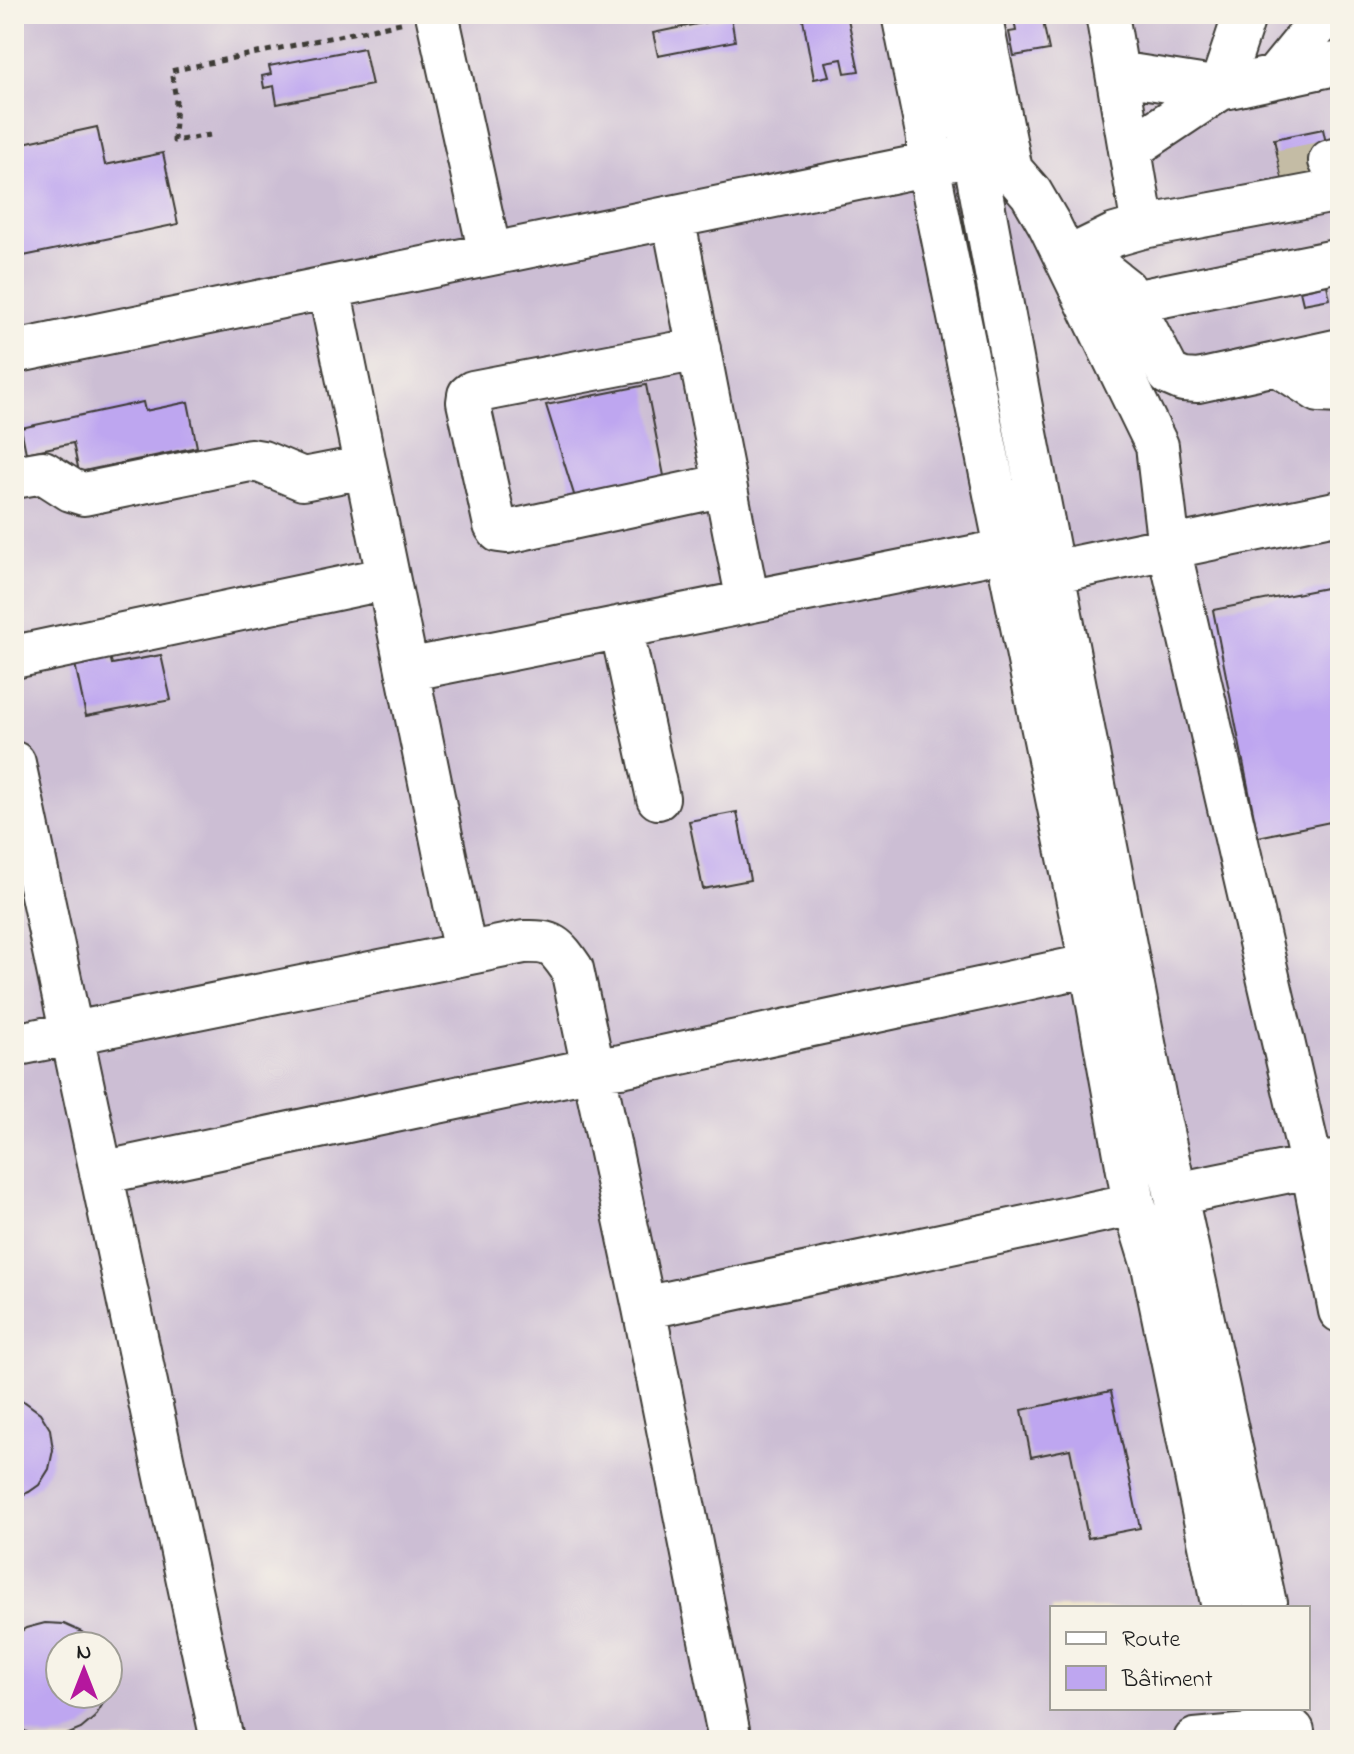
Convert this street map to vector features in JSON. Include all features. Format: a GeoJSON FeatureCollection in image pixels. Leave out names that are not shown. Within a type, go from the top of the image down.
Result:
{"type":"FeatureCollection","features":[{"type":"Feature","properties":{"kind":"lane"},"geometry":{"type":"LineString","coordinates":[[903,14],[928,138],[928,165],[1091,965],[1134,1204],[1153,1266],[1223,1606]]}},
{"type":"Feature","properties":{"kind":"lane"},"geometry":{"type":"LineString","coordinates":[[945,14],[993,163],[1031,193],[1049,224],[1157,446],[1169,548],[1326,1164],[1340,1311]]}},
{"type":"Feature","properties":{"kind":"lane"},"geometry":{"type":"LineString","coordinates":[[980,14],[993,163],[1053,572],[1155,1100],[1266,1606]]}},
{"type":"Feature","properties":{"kind":"lane"},"geometry":{"type":"LineString","coordinates":[[1107,14],[1143,227]]}},
{"type":"Feature","properties":{"kind":"lane"},"geometry":{"type":"LineString","coordinates":[[1130,149],[1220,89],[1245,14]]}},
{"type":"Feature","properties":{"kind":"lane"},"geometry":{"type":"LineString","coordinates":[[437,15],[490,254]]}},
{"type":"Feature","properties":{"kind":"lane"},"geometry":{"type":"LineString","coordinates":[[1275,77],[1328,22]]}},
{"type":"Feature","properties":{"kind":"lane"},"geometry":{"type":"LineString","coordinates":[[1117,73],[1220,89],[1340,63]]}},
{"type":"Feature","properties":{"kind":"lane"},"geometry":{"type":"LineString","coordinates":[[1275,77],[1340,83]]}},
{"type":"Feature","properties":{"kind":"lane"},"geometry":{"type":"LineString","coordinates":[[14,352],[928,165],[993,163]]}},
{"type":"Feature","properties":{"kind":"lane"},"geometry":{"type":"LineString","coordinates":[[1066,259],[1115,235],[1210,214],[1337,170]]}},
{"type":"Feature","properties":{"kind":"lane"},"geometry":{"type":"LineString","coordinates":[[1210,214],[1251,183],[1281,171]]}},
{"type":"Feature","properties":{"kind":"lane"},"geometry":{"type":"LineString","coordinates":[[673,217],[748,602]]}},
{"type":"Feature","properties":{"kind":"lane"},"geometry":{"type":"LineString","coordinates":[[1066,259],[1106,274],[1125,289],[1169,374],[1183,380],[1198,381],[1340,350]]}},
{"type":"Feature","properties":{"kind":"lane"},"geometry":{"type":"LineString","coordinates":[[1133,302],[1340,260]]}},
{"type":"Feature","properties":{"kind":"lane"},"geometry":{"type":"LineString","coordinates":[[329,288],[465,953]]}},
{"type":"Feature","properties":{"kind":"lane"},"geometry":{"type":"LineString","coordinates":[[699,349],[473,392],[468,402],[495,525],[499,531],[507,532],[725,485]]}},
{"type":"Feature","properties":{"kind":"lane"},"geometry":{"type":"LineString","coordinates":[[1277,364],[1319,391],[1340,392]]}},
{"type":"Feature","properties":{"kind":"lane"},"geometry":{"type":"LineString","coordinates":[[14,477],[43,472],[77,494],[84,494],[250,460],[303,479],[365,467]]}},
{"type":"Feature","properties":{"kind":"lane"},"geometry":{"type":"LineString","coordinates":[[1053,572],[1340,512]]}},
{"type":"Feature","properties":{"kind":"lane"},"geometry":{"type":"LineString","coordinates":[[407,670],[1007,550]]}},
{"type":"Feature","properties":{"kind":"lane"},"geometry":{"type":"LineString","coordinates":[[14,657],[388,578]]}},
{"type":"Feature","properties":{"kind":"lane"},"geometry":{"type":"LineString","coordinates":[[621,627],[658,798]]}},
{"type":"Feature","properties":{"kind":"lane"},"geometry":{"type":"LineString","coordinates":[[14,763],[222,1740]]}},
{"type":"Feature","properties":{"kind":"lane"},"geometry":{"type":"LineString","coordinates":[[14,1045],[524,942],[544,941],[560,951],[572,969],[594,1069],[730,1740]]}},
{"type":"Feature","properties":{"kind":"lane"},"geometry":{"type":"LineString","coordinates":[[101,1173],[1091,965]]}},
{"type":"Feature","properties":{"kind":"lane"},"geometry":{"type":"LineString","coordinates":[[1176,1194],[1326,1164]]}},
{"type":"Feature","properties":{"kind":"lane"},"geometry":{"type":"LineString","coordinates":[[644,1308],[1134,1204]]}},
{"type":"Feature","properties":{"kind":"lane"},"geometry":{"type":"LineString","coordinates":[[1195,1740],[1247,1728],[1292,1726]]}},
{"type":"Feature","properties":{"kind":"path"},"geometry":{"type":"LineString","coordinates":[[210,135],[174,141],[176,99],[171,71],[437,15]]}},
{"type":"Feature","properties":{"kind":"shaded area"},"geometry":{"type":"Polygon","coordinates":[[[14,14],[1340,14],[1340,1740],[14,1740],[14,14]]]}},
{"type":"Feature","properties":{"kind":"building"},"geometry":{"type":"Polygon","coordinates":[[[802,14],[847,14],[859,71],[845,73],[842,59],[825,62],[829,76],[814,79],[802,14]]]}},
{"type":"Feature","properties":{"kind":"building"},"geometry":{"type":"Polygon","coordinates":[[[1013,14],[1036,14],[1037,19],[1042,17],[1049,50],[1014,56],[1009,32],[1016,31],[1013,14]]]}},
{"type":"Feature","properties":{"kind":"building"},"geometry":{"type":"Polygon","coordinates":[[[731,17],[735,41],[658,56],[653,33],[731,17]]]}},
{"type":"Feature","properties":{"kind":"building"},"geometry":{"type":"Polygon","coordinates":[[[364,48],[372,85],[277,104],[274,86],[264,88],[262,76],[271,74],[269,66],[364,48]]]}},
{"type":"Feature","properties":{"kind":"building"},"geometry":{"type":"Polygon","coordinates":[[[97,127],[105,165],[163,153],[178,224],[14,258],[14,145],[97,127]]]}},
{"type":"Feature","properties":{"kind":"building"},"geometry":{"type":"Polygon","coordinates":[[[1323,129],[1332,172],[1283,182],[1274,139],[1323,129]]]}},
{"type":"Feature","properties":{"kind":"building"},"geometry":{"type":"Polygon","coordinates":[[[1327,285],[1330,299],[1303,304],[1300,291],[1327,285]]]}},
{"type":"Feature","properties":{"kind":"building"},"geometry":{"type":"Polygon","coordinates":[[[646,385],[666,486],[577,504],[546,405],[646,385]]]}},
{"type":"Feature","properties":{"kind":"building"},"geometry":{"type":"Polygon","coordinates":[[[143,402],[145,411],[188,402],[197,447],[79,472],[73,443],[26,453],[21,428],[143,402]]]}},
{"type":"Feature","properties":{"kind":"building"},"geometry":{"type":"Polygon","coordinates":[[[1331,587],[1340,632],[1340,820],[1258,837],[1213,610],[1331,587]]]}},
{"type":"Feature","properties":{"kind":"building"},"geometry":{"type":"Polygon","coordinates":[[[109,653],[112,664],[161,655],[171,700],[86,716],[74,659],[109,653]]]}},
{"type":"Feature","properties":{"kind":"building"},"geometry":{"type":"Polygon","coordinates":[[[737,812],[750,880],[703,889],[689,821],[737,812]]]}},
{"type":"Feature","properties":{"kind":"building"},"geometry":{"type":"Polygon","coordinates":[[[1111,1391],[1140,1528],[1088,1538],[1070,1449],[1031,1457],[1022,1410],[1111,1391]]]}},
{"type":"Feature","properties":{"kind":"building"},"geometry":{"type":"Polygon","coordinates":[[[14,1398],[40,1413],[50,1429],[53,1450],[49,1469],[39,1485],[14,1498],[14,1398]]]}},
{"type":"Feature","properties":{"kind":"building"},"geometry":{"type":"Polygon","coordinates":[[[45,1623],[64,1624],[78,1630],[44,1630],[44,1710],[99,1710],[81,1729],[64,1736],[46,1737],[28,1733],[14,1724],[14,1636],[26,1628],[45,1623]]]}},
{"type":"Feature","properties":{"kind":"tunnel"},"geometry":{"type":"LineString","coordinates":[[1281,171],[1330,161]]}}]}
